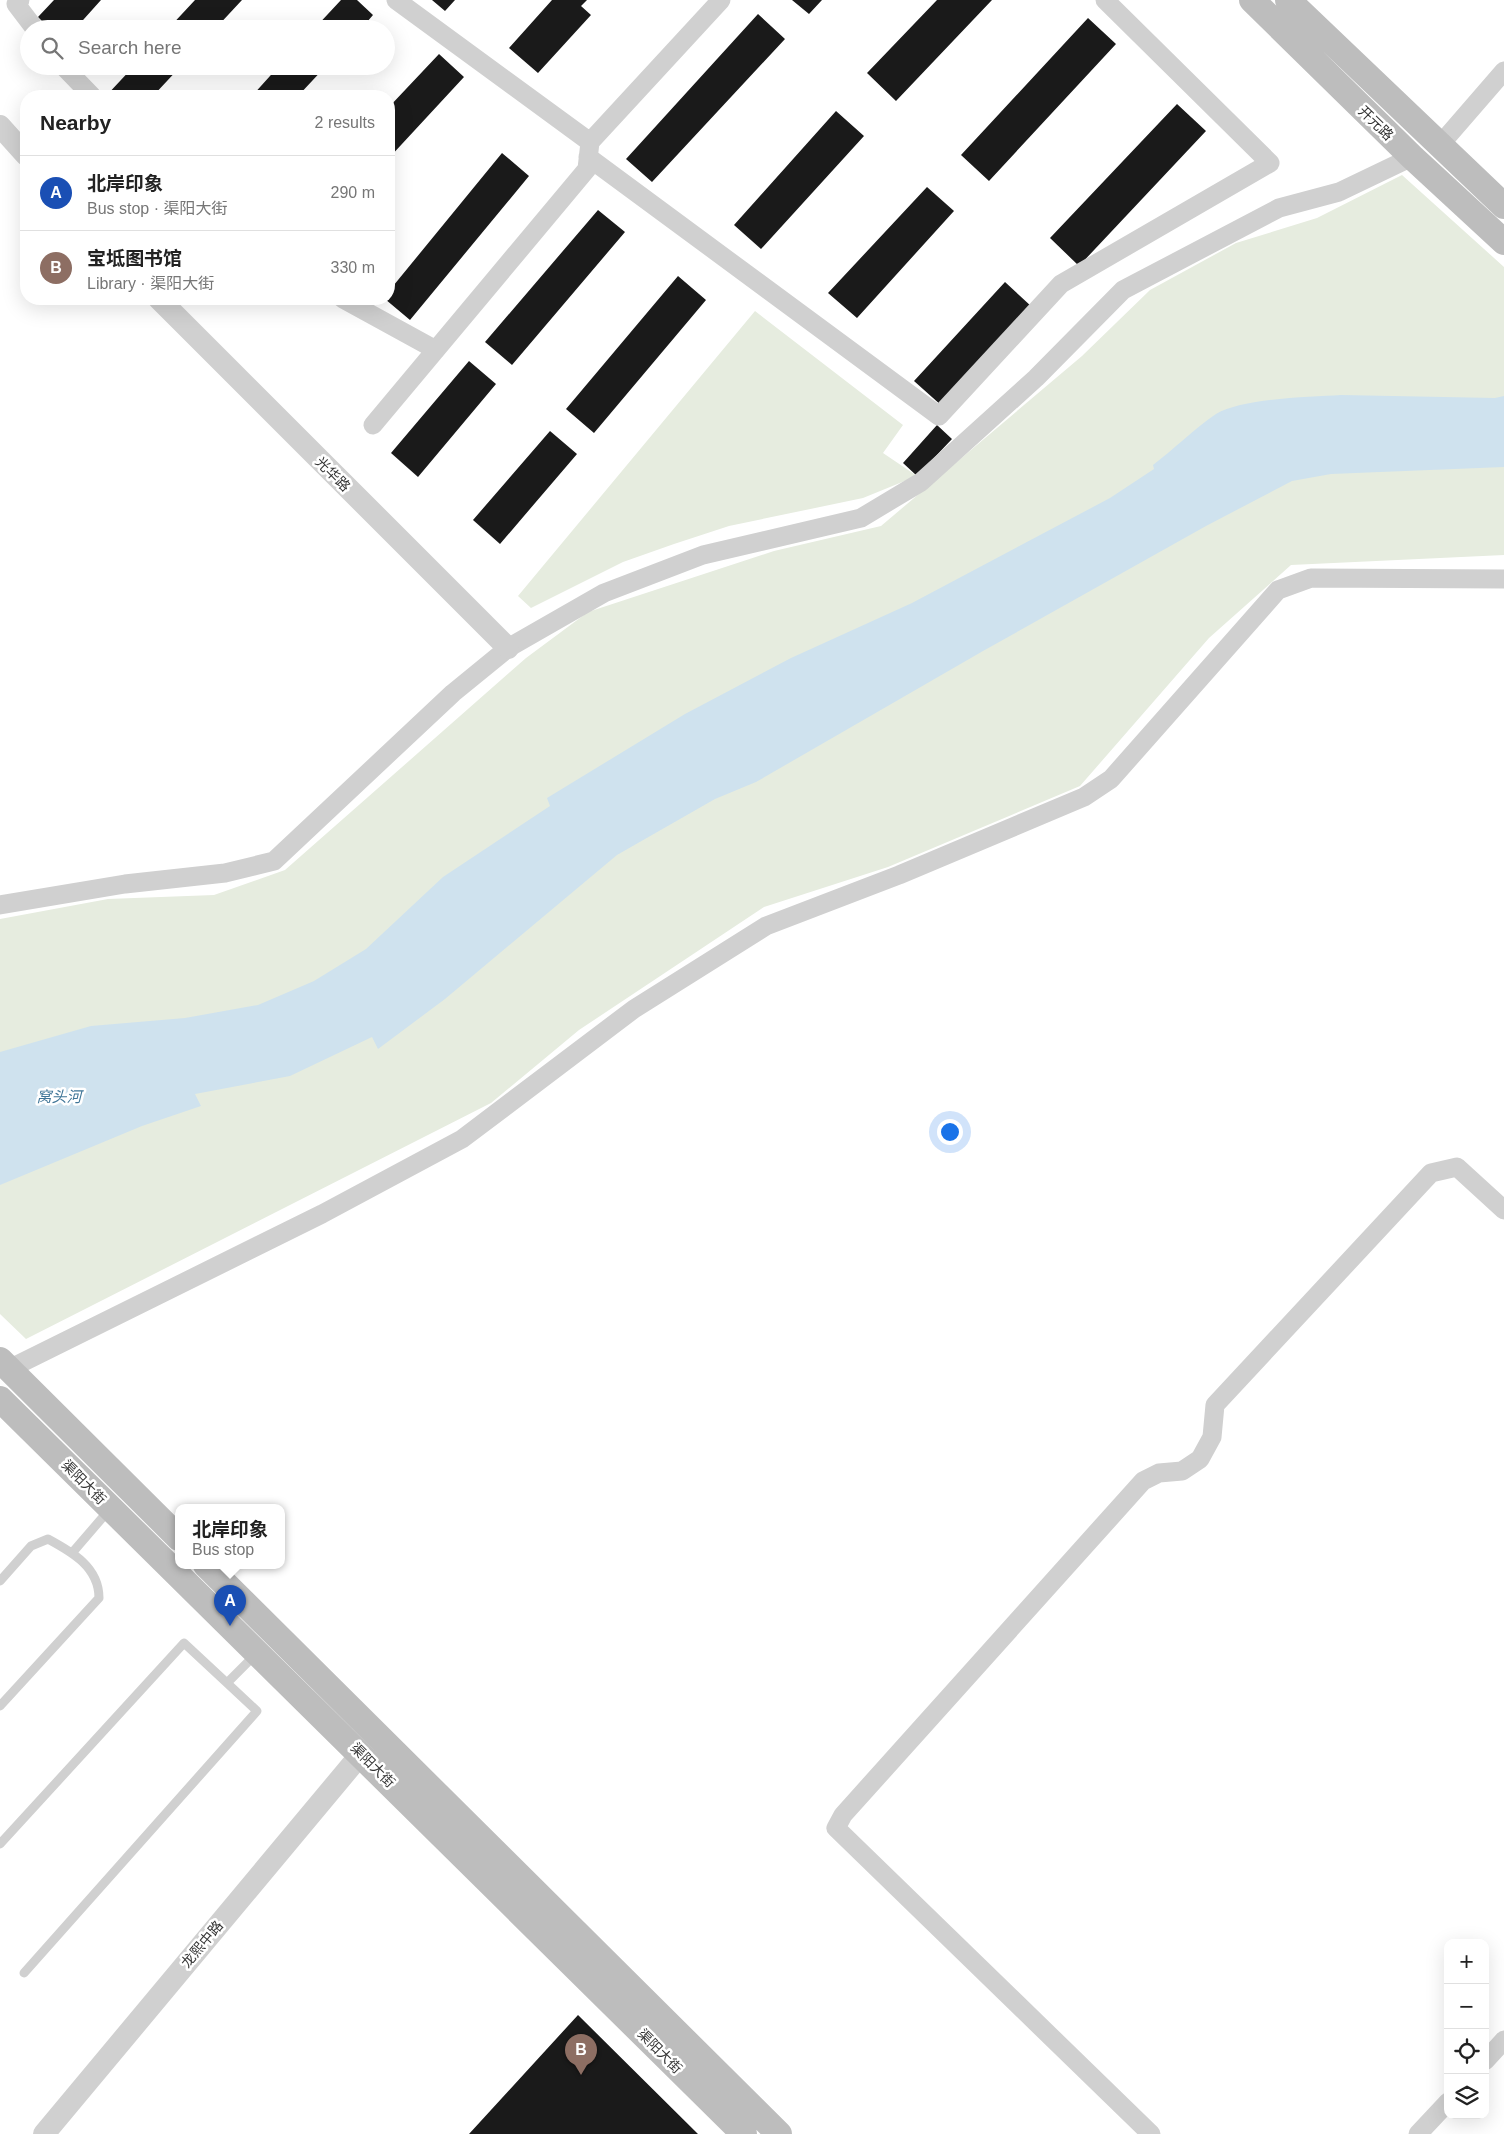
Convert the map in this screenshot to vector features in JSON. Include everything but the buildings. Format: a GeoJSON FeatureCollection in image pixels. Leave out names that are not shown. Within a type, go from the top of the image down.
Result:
{"type":"FeatureCollection","features":[{"type":"Feature","properties":{"kind":"main road","name":"开元路"},"geometry":{"type":"LineString","coordinates":[[1252,0],[1412,158],[1504,242]]}},
{"type":"Feature","properties":{"kind":"main road","name":"开元路"},"geometry":{"type":"LineString","coordinates":[[1296,2],[1439,146],[1504,206]]}},
{"type":"Feature","properties":{"kind":"main road","name":"渠阳大街"},"geometry":{"type":"LineString","coordinates":[[5,1364],[175,1534]]}},
{"type":"Feature","properties":{"kind":"main road","name":"渠阳大街"},"geometry":{"type":"LineString","coordinates":[[0,1399],[744,2134]]}},
{"type":"Feature","properties":{"kind":"main road","name":"渠阳大街"},"geometry":{"type":"LineString","coordinates":[[210,1569],[779,2134]]}},
{"type":"Feature","properties":{"kind":"street"},"geometry":{"type":"LineString","coordinates":[[20,0],[16,4],[28,20]]}},
{"type":"Feature","properties":{"kind":"street"},"geometry":{"type":"LineString","coordinates":[[396,0],[589,150],[939,416],[1061,284],[1270,163],[1105,0]]}},
{"type":"Feature","properties":{"kind":"street"},"geometry":{"type":"LineString","coordinates":[[373,425],[587,170],[589,150],[721,0]]}},
{"type":"Feature","properties":{"kind":"street"},"geometry":{"type":"LineString","coordinates":[[1278,27],[1296,2]]}},
{"type":"Feature","properties":{"kind":"street"},"geometry":{"type":"LineString","coordinates":[[72,75],[86,90]]}},
{"type":"Feature","properties":{"kind":"street"},"geometry":{"type":"LineString","coordinates":[[1439,146],[1501,80]]}},
{"type":"Feature","properties":{"kind":"street"},"geometry":{"type":"LineString","coordinates":[[0,126],[20,148]]}},
{"type":"Feature","properties":{"kind":"street"},"geometry":{"type":"LineString","coordinates":[[0,905],[125,884],[225,873],[274,861],[453,693],[508,648],[604,593],[703,555],[861,518],[921,482],[1036,378],[1123,290],[1279,208],[1339,192],[1412,158]]}},
{"type":"Feature","properties":{"kind":"street","name":"光华路"},"geometry":{"type":"LineString","coordinates":[[165,305],[508,648]]}},
{"type":"Feature","properties":{"kind":"street"},"geometry":{"type":"LineString","coordinates":[[354,305],[436,350]]}},
{"type":"Feature","properties":{"kind":"street"},"geometry":{"type":"LineString","coordinates":[[5,1364],[322,1214],[462,1139],[634,1009],[766,926],[899,874],[1084,797],[1111,779],[1278,590],[1310,578],[1504,579]]}},
{"type":"Feature","properties":{"kind":"street"},"geometry":{"type":"LineString","coordinates":[[1151,2134],[836,1828],[842,1815],[1143,1481],[1159,1473],[1182,1471],[1200,1459],[1212,1437],[1215,1404],[1431,1172],[1457,1167],[1504,1210]]}},
{"type":"Feature","properties":{"kind":"street","name":"龙熙中路"},"geometry":{"type":"LineString","coordinates":[[44,2134],[361,1754]]}},
{"type":"Feature","properties":{"kind":"street"},"geometry":{"type":"LineString","coordinates":[[1489,2057],[1504,2040]]}},
{"type":"Feature","properties":{"kind":"street"},"geometry":{"type":"LineString","coordinates":[[1418,2134],[1444,2106]]}},
{"type":"Feature","properties":{"kind":"lane"},"geometry":{"type":"LineString","coordinates":[[72,1552],[111,1508]]}},
{"type":"Feature","properties":{"kind":"lane"},"geometry":{"type":"LineString","coordinates":[[0,1581],[31,1546],[48,1539],[72,1552],[94,1574],[99,1584],[99,1598],[0,1706]]}},
{"type":"Feature","properties":{"kind":"lane"},"geometry":{"type":"LineString","coordinates":[[0,1844],[184,1643],[257,1711],[24,1973]]}},
{"type":"Feature","properties":{"kind":"lane"},"geometry":{"type":"LineString","coordinates":[[227,1683],[258,1652]]}},
{"type":"Feature","properties":{"kind":"shaded area"},"geometry":{"type":"Polygon","coordinates":[[[1402,175],[1504,267],[1504,555],[1291,565],[1209,638],[1080,786],[888,867],[764,907],[579,1030],[491,1103],[26,1339],[0,1314],[0,919],[108,899],[214,895],[285,870],[526,658],[588,612],[774,551],[881,526],[1082,356],[1150,290],[1236,243],[1317,218],[1402,175]]]}},
{"type":"Feature","properties":{"kind":"shaded area"},"geometry":{"type":"Polygon","coordinates":[[[755,311],[903,425],[883,453],[917,476],[863,498],[729,526],[674,544],[623,562],[531,608],[518,596],[755,311]]]}},
{"type":"Feature","properties":{"kind":"water","name":"窝头河"},"geometry":{"type":"Polygon","coordinates":[[[1341,395],[1495,398],[1504,396],[1504,467],[1331,474],[1292,481],[1206,526],[983,651],[756,782],[715,799],[617,855],[445,999],[378,1049],[372,1037],[290,1076],[195,1094],[201,1106],[142,1126],[0,1185],[0,1052],[91,1026],[185,1018],[258,1005],[314,981],[366,949],[443,877],[550,806],[547,798],[685,714],[791,658],[912,603],[1110,498],[1154,469],[1153,465],[1216,414],[1259,401],[1341,395]]]}},
{"type":"Feature","properties":{"kind":"place","name":"北岸印象"},"geometry":{"type":"Point","coordinates":[230,1626]}},
{"type":"Feature","properties":{"kind":"place","name":"宝坻图书馆"},"geometry":{"type":"Point","coordinates":[581,2075]}}]}
